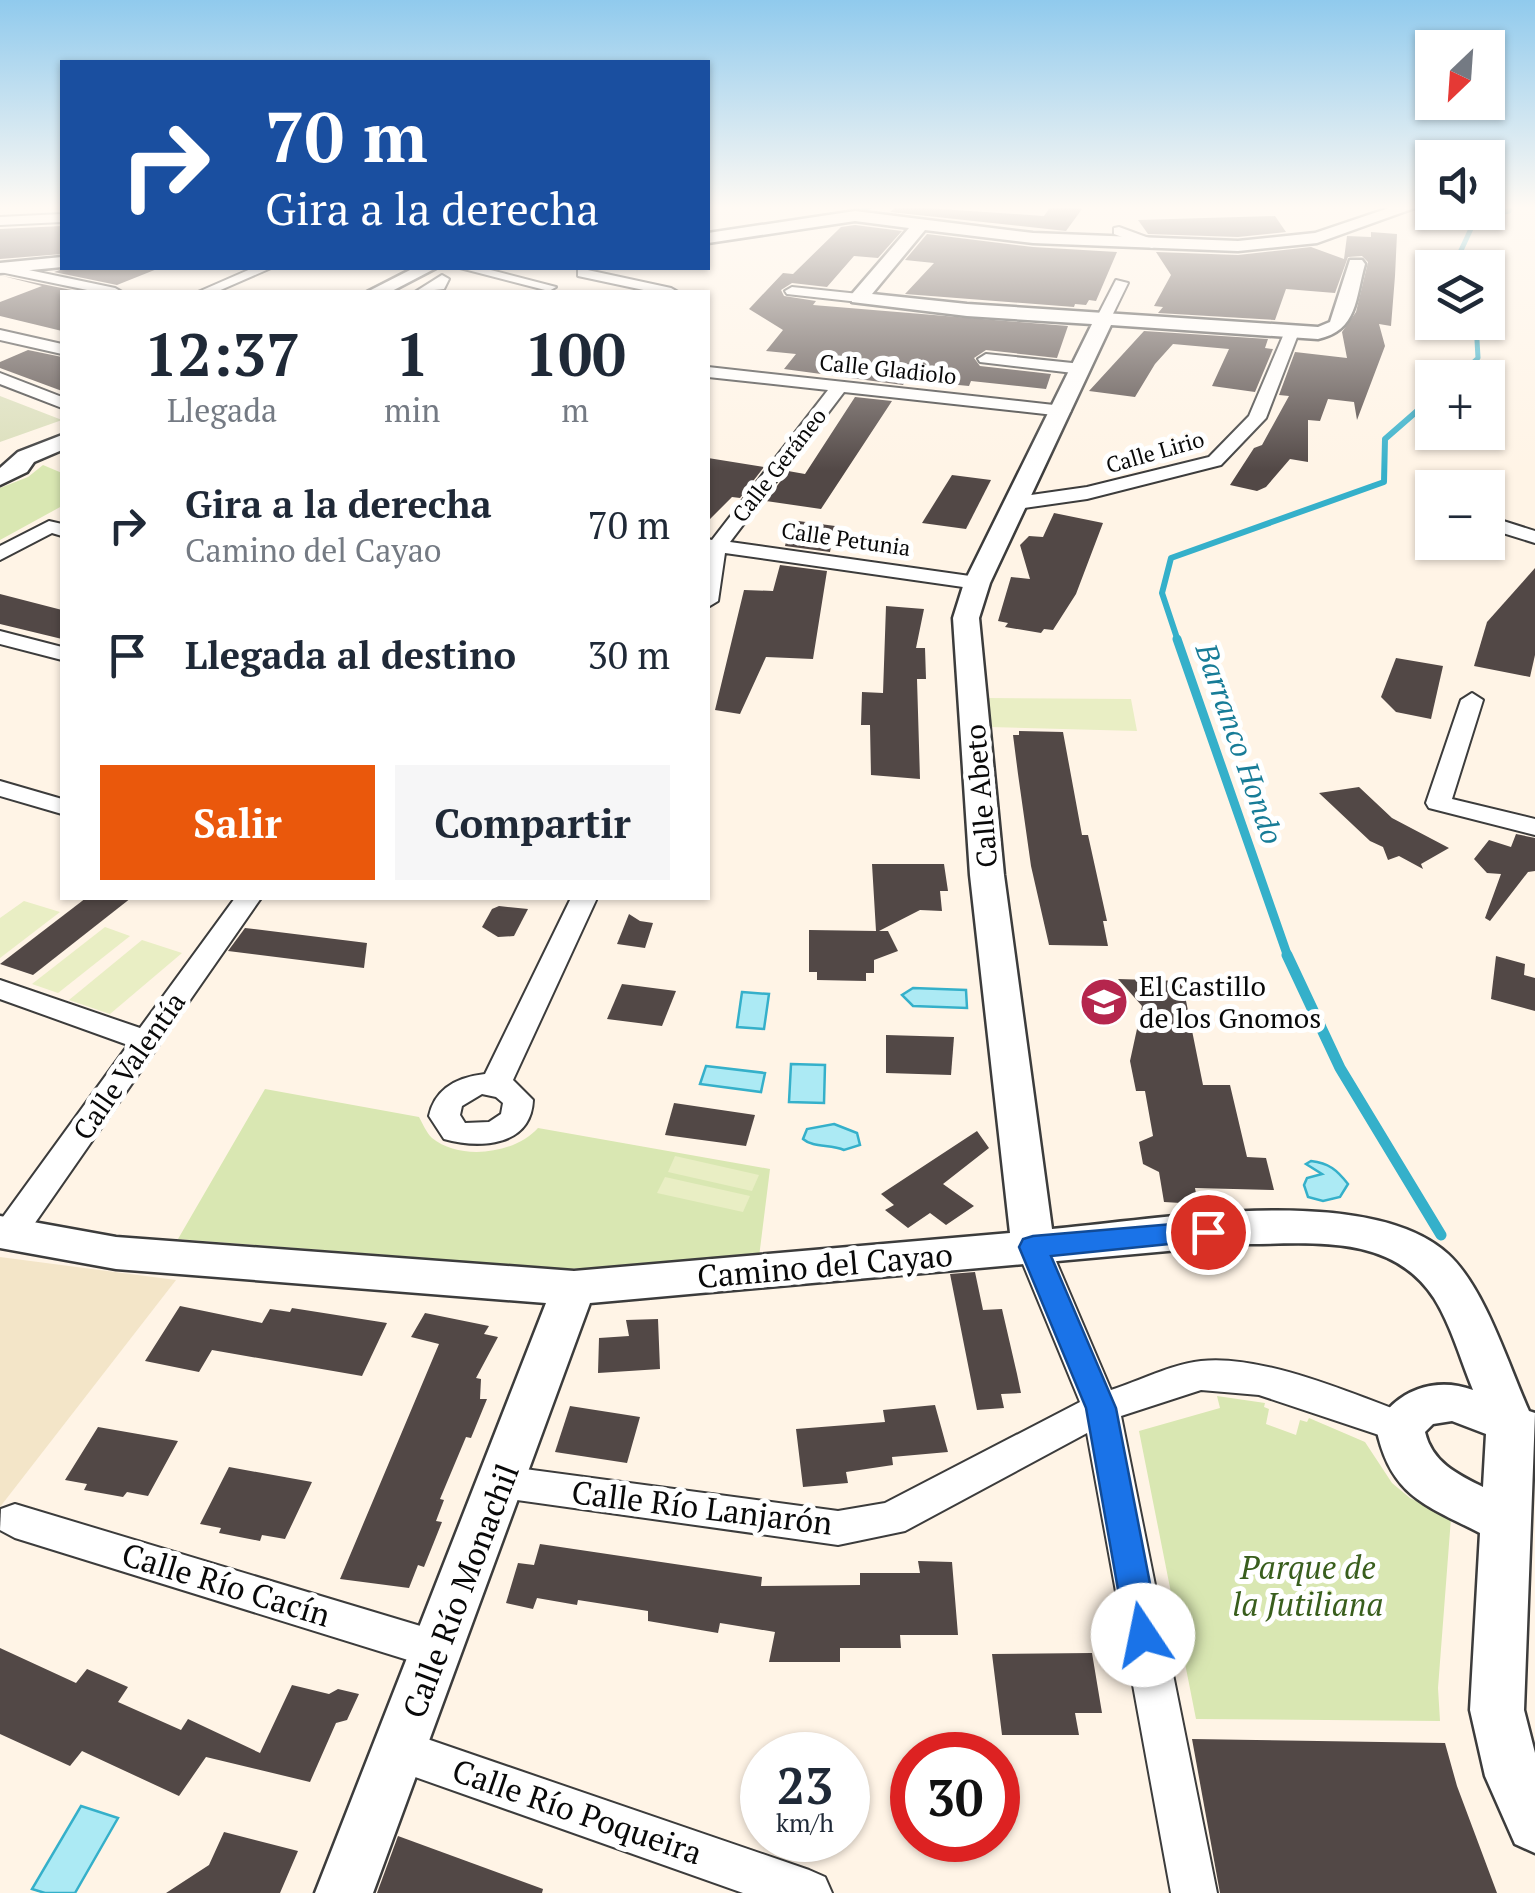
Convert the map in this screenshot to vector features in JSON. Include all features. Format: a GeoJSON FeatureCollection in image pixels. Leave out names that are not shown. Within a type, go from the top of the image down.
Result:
{"type":"FeatureCollection","features":[{"type":"Feature","properties":{"kind":"street"},"geometry":{"type":"LineString","coordinates":[[824,294],[968,310],[1105,316],[1291,332],[1332,330],[1339,324],[1347,294]]}},
{"type":"Feature","properties":{"kind":"street"},"geometry":{"type":"LineString","coordinates":[[859,298],[862,294]]}},
{"type":"Feature","properties":{"kind":"street","name":"Calle Abeto"},"geometry":{"type":"LineString","coordinates":[[1033,1247],[986,855],[966,618],[977,583],[1116,294]]}},
{"type":"Feature","properties":{"kind":"street","name":"Calle Lirio"},"geometry":{"type":"LineString","coordinates":[[1017,503],[1087,494],[1214,461],[1257,418],[1291,332]]}},
{"type":"Feature","properties":{"kind":"street"},"geometry":{"type":"LineString","coordinates":[[0,334],[60,349]]}},
{"type":"Feature","properties":{"kind":"street"},"geometry":{"type":"LineString","coordinates":[[986,360],[1082,369]]}},
{"type":"Feature","properties":{"kind":"street","name":"Calle Gladiolo"},"geometry":{"type":"LineString","coordinates":[[710,372],[1062,412]]}},
{"type":"Feature","properties":{"kind":"street"},"geometry":{"type":"LineString","coordinates":[[0,378],[60,402]]}},
{"type":"Feature","properties":{"kind":"street","name":"Calle Geráneo"},"geometry":{"type":"LineString","coordinates":[[710,574],[712,546],[839,386]]}},
{"type":"Feature","properties":{"kind":"street"},"geometry":{"type":"LineString","coordinates":[[2,450],[60,430]]}},
{"type":"Feature","properties":{"kind":"street"},"geometry":{"type":"LineString","coordinates":[[0,478],[20,468],[26,457],[60,443]]}},
{"type":"Feature","properties":{"kind":"street"},"geometry":{"type":"LineString","coordinates":[[2,450],[26,457]]}},
{"type":"Feature","properties":{"kind":"street"},"geometry":{"type":"LineString","coordinates":[[1505,527],[1535,537]]}},
{"type":"Feature","properties":{"kind":"street"},"geometry":{"type":"LineString","coordinates":[[0,554],[56,529]]}},
{"type":"Feature","properties":{"kind":"street","name":"Calle Petunia"},"geometry":{"type":"LineString","coordinates":[[712,546],[977,583]]}},
{"type":"Feature","properties":{"kind":"street"},"geometry":{"type":"LineString","coordinates":[[0,637],[60,653]]}},
{"type":"Feature","properties":{"kind":"street"},"geometry":{"type":"LineString","coordinates":[[1472,700],[1438,803],[1535,826]]}},
{"type":"Feature","properties":{"kind":"street"},"geometry":{"type":"LineString","coordinates":[[0,788],[60,806]]}},
{"type":"Feature","properties":{"kind":"street","name":"Calle Valentía"},"geometry":{"type":"LineString","coordinates":[[4,1233],[247,900]]}},
{"type":"Feature","properties":{"kind":"street"},"geometry":{"type":"LineString","coordinates":[[495,1085],[583,900]]}},
{"type":"Feature","properties":{"kind":"street"},"geometry":{"type":"LineString","coordinates":[[0,990],[146,1042]]}},
{"type":"Feature","properties":{"kind":"street","name":"Camino del Cayao"},"geometry":{"type":"LineString","coordinates":[[4,1233],[116,1254],[574,1288],[1245,1228],[1345,1229],[1392,1238],[1433,1266],[1454,1293],[1522,1427]]}},
{"type":"Feature","properties":{"kind":"street"},"geometry":{"type":"LineString","coordinates":[[1033,1247],[1101,1408],[1194,1893]]}},
{"type":"Feature","properties":{"kind":"street","name":"Calle Río Monachil"},"geometry":{"type":"LineString","coordinates":[[344,1893],[574,1288]]}},
{"type":"Feature","properties":{"kind":"street","name":"Calle Río Lanjarón"},"geometry":{"type":"LineString","coordinates":[[503,1482],[838,1528],[891,1519],[1101,1408],[1201,1375],[1259,1380],[1326,1399],[1400,1427]]}},
{"type":"Feature","properties":{"kind":"street"},"geometry":{"type":"LineString","coordinates":[[1505,1521],[1438,1488],[1407,1459],[1400,1427],[1420,1407],[1454,1402],[1522,1427],[1505,1521],[1497,1710],[1514,1776],[1535,1824]]}},
{"type":"Feature","properties":{"kind":"street","name":"Calle Río Cacín"},"geometry":{"type":"LineString","coordinates":[[15,1520],[437,1650]]}},
{"type":"Feature","properties":{"kind":"street","name":"Calle Río Poqueira"},"geometry":{"type":"LineString","coordinates":[[401,1751],[809,1893]]}},
{"type":"Feature","properties":{"kind":"shaded area"},"geometry":{"type":"Polygon","coordinates":[[[0,1257],[176,1280],[0,1507],[0,1257]]]}},
{"type":"Feature","properties":{"kind":"green space"},"geometry":{"type":"Polygon","coordinates":[[[0,396],[60,419],[60,421],[0,442],[0,396]]]}},
{"type":"Feature","properties":{"kind":"green space"},"geometry":{"type":"Polygon","coordinates":[[[43,465],[60,472],[60,507],[0,540],[0,488],[28,477],[43,465]]]}},
{"type":"Feature","properties":{"kind":"green space"},"geometry":{"type":"Polygon","coordinates":[[[988,698],[1131,699],[1137,731],[990,727],[988,698]]]}},
{"type":"Feature","properties":{"kind":"green space"},"geometry":{"type":"Polygon","coordinates":[[[24,901],[60,912],[0,958],[0,918],[24,901]]]}},
{"type":"Feature","properties":{"kind":"green space"},"geometry":{"type":"Polygon","coordinates":[[[105,927],[130,936],[58,993],[32,984],[105,927]]]}},
{"type":"Feature","properties":{"kind":"green space"},"geometry":{"type":"Polygon","coordinates":[[[142,940],[182,953],[110,1014],[69,1000],[142,940]]]}},
{"type":"Feature","properties":{"kind":"green space"},"geometry":{"type":"Polygon","coordinates":[[[265,1089],[419,1117],[432,1138],[457,1150],[502,1149],[538,1128],[770,1169],[759,1257],[568,1269],[178,1239],[265,1089]]]}},
{"type":"Feature","properties":{"kind":"green space"},"geometry":{"type":"Polygon","coordinates":[[[675,1156],[759,1175],[752,1191],[668,1172],[675,1156]]]}},
{"type":"Feature","properties":{"kind":"green space"},"geometry":{"type":"Polygon","coordinates":[[[665,1177],[750,1196],[743,1212],[657,1193],[665,1177]]]}},
{"type":"Feature","properties":{"kind":"green space","name":"Parque de la Jutiliana"},"geometry":{"type":"Polygon","coordinates":[[[1217,1396],[1265,1403],[1264,1407],[1269,1409],[1266,1424],[1296,1435],[1300,1420],[1307,1422],[1309,1418],[1365,1442],[1392,1483],[1410,1498],[1451,1518],[1438,1688],[1440,1721],[1196,1719],[1139,1431],[1220,1408],[1217,1396]]]}},
{"type":"Feature","properties":{"kind":"water"},"geometry":{"type":"Polygon","coordinates":[[[913,988],[966,990],[967,1008],[913,1006],[902,995],[913,988]]]}},
{"type":"Feature","properties":{"kind":"water"},"geometry":{"type":"Polygon","coordinates":[[[742,992],[769,994],[764,1029],[737,1027],[742,992]]]}},
{"type":"Feature","properties":{"kind":"water"},"geometry":{"type":"Polygon","coordinates":[[[791,1064],[825,1065],[824,1103],[789,1102],[791,1064]]]}},
{"type":"Feature","properties":{"kind":"water"},"geometry":{"type":"Polygon","coordinates":[[[706,1066],[765,1073],[761,1092],[700,1084],[706,1066]]]}},
{"type":"Feature","properties":{"kind":"water"},"geometry":{"type":"Polygon","coordinates":[[[834,1124],[857,1133],[860,1145],[844,1150],[803,1139],[807,1129],[834,1124]]]}},
{"type":"Feature","properties":{"kind":"water"},"geometry":{"type":"Polygon","coordinates":[[[1311,1161],[1332,1168],[1348,1184],[1340,1197],[1323,1201],[1308,1197],[1304,1185],[1307,1178],[1322,1174],[1306,1164],[1311,1161]]]}},
{"type":"Feature","properties":{"kind":"water"},"geometry":{"type":"Polygon","coordinates":[[[81,1806],[118,1818],[75,1893],[32,1889],[81,1806]]]}},
{"type":"Feature","properties":{"kind":"building"},"geometry":{"type":"Polygon","coordinates":[[[20,294],[60,294],[60,331],[0,316],[0,302],[20,294]]]}},
{"type":"Feature","properties":{"kind":"building"},"geometry":{"type":"Polygon","coordinates":[[[763,294],[783,294],[816,301],[813,305],[1068,326],[1057,358],[986,350],[974,358],[980,366],[1051,374],[1046,389],[971,381],[969,386],[906,380],[903,385],[784,369],[796,354],[766,351],[783,330],[749,309],[763,294]]]}},
{"type":"Feature","properties":{"kind":"building"},"geometry":{"type":"Polygon","coordinates":[[[909,294],[1099,294],[1096,301],[1074,307],[909,294]]]}},
{"type":"Feature","properties":{"kind":"building"},"geometry":{"type":"Polygon","coordinates":[[[1160,294],[1284,294],[1275,320],[1158,313],[1163,307],[1154,306],[1160,294]]]}},
{"type":"Feature","properties":{"kind":"building"},"geometry":{"type":"Polygon","coordinates":[[[1360,294],[1394,294],[1391,326],[1379,324],[1385,346],[1357,420],[1354,402],[1328,399],[1320,421],[1308,420],[1308,462],[1290,459],[1266,487],[1257,491],[1230,485],[1254,448],[1262,445],[1289,396],[1279,395],[1295,352],[1347,358],[1342,332],[1356,312],[1360,294]]]}},
{"type":"Feature","properties":{"kind":"building"},"geometry":{"type":"Polygon","coordinates":[[[1144,331],[1268,339],[1265,348],[1273,349],[1255,392],[1212,386],[1229,349],[1173,344],[1135,397],[1089,391],[1144,331]]]}},
{"type":"Feature","properties":{"kind":"building"},"geometry":{"type":"Polygon","coordinates":[[[28,350],[60,357],[60,390],[0,368],[0,362],[28,350]]]}},
{"type":"Feature","properties":{"kind":"building"},"geometry":{"type":"Polygon","coordinates":[[[855,397],[892,401],[821,509],[766,501],[788,471],[805,474],[855,397]]]}},
{"type":"Feature","properties":{"kind":"building"},"geometry":{"type":"Polygon","coordinates":[[[710,458],[764,467],[740,498],[732,497],[710,519],[710,458]]]}},
{"type":"Feature","properties":{"kind":"building"},"geometry":{"type":"Polygon","coordinates":[[[952,475],[991,480],[966,529],[922,523],[952,475]]]}},
{"type":"Feature","properties":{"kind":"building"},"geometry":{"type":"Polygon","coordinates":[[[1054,513],[1103,523],[1076,594],[1053,630],[1044,629],[1041,633],[1005,627],[1008,623],[998,621],[1011,577],[1030,579],[1020,545],[1029,536],[1043,537],[1054,513]]]}},
{"type":"Feature","properties":{"kind":"building"},"geometry":{"type":"Polygon","coordinates":[[[791,520],[835,526],[830,552],[785,546],[791,520]]]}},
{"type":"Feature","properties":{"kind":"building"},"geometry":{"type":"Polygon","coordinates":[[[780,565],[827,571],[813,659],[766,657],[740,714],[715,710],[744,590],[773,591],[780,565]]]}},
{"type":"Feature","properties":{"kind":"building"},"geometry":{"type":"Polygon","coordinates":[[[1535,568],[1535,655],[1530,677],[1474,666],[1487,622],[1535,568]]]}},
{"type":"Feature","properties":{"kind":"building"},"geometry":{"type":"Polygon","coordinates":[[[0,594],[60,609],[60,639],[0,624],[0,594]]]}},
{"type":"Feature","properties":{"kind":"building"},"geometry":{"type":"Polygon","coordinates":[[[886,606],[924,609],[916,648],[925,648],[926,679],[917,679],[920,779],[871,775],[870,725],[861,725],[862,692],[883,693],[886,606]]]}},
{"type":"Feature","properties":{"kind":"building"},"geometry":{"type":"Polygon","coordinates":[[[1396,658],[1443,666],[1431,719],[1396,712],[1381,697],[1396,658]]]}},
{"type":"Feature","properties":{"kind":"building"},"geometry":{"type":"Polygon","coordinates":[[[1019,731],[1063,732],[1082,835],[1088,835],[1107,921],[1103,921],[1108,946],[1049,945],[1031,866],[1018,774],[1013,735],[1019,735],[1019,731]]]}},
{"type":"Feature","properties":{"kind":"building"},"geometry":{"type":"Polygon","coordinates":[[[1359,787],[1392,818],[1449,848],[1421,864],[1423,869],[1399,856],[1388,860],[1383,847],[1370,841],[1319,793],[1359,787]]]}},
{"type":"Feature","properties":{"kind":"building"},"geometry":{"type":"Polygon","coordinates":[[[1516,834],[1535,838],[1535,871],[1528,872],[1490,921],[1485,918],[1501,874],[1487,873],[1474,859],[1489,840],[1511,847],[1516,834]]]}},
{"type":"Feature","properties":{"kind":"building"},"geometry":{"type":"Polygon","coordinates":[[[872,864],[944,864],[948,891],[940,891],[942,911],[920,910],[879,931],[888,931],[898,951],[874,960],[874,973],[866,973],[866,981],[817,980],[817,972],[809,972],[809,930],[876,931],[872,864]]]}},
{"type":"Feature","properties":{"kind":"building"},"geometry":{"type":"Polygon","coordinates":[[[83,900],[128,900],[33,975],[0,964],[83,900]]]}},
{"type":"Feature","properties":{"kind":"building"},"geometry":{"type":"Polygon","coordinates":[[[492,909],[528,909],[514,936],[498,937],[482,927],[492,909]]]}},
{"type":"Feature","properties":{"kind":"building"},"geometry":{"type":"Polygon","coordinates":[[[629,914],[653,923],[645,948],[617,944],[629,914]]]}},
{"type":"Feature","properties":{"kind":"building"},"geometry":{"type":"Polygon","coordinates":[[[245,928],[367,943],[364,968],[228,951],[245,928]]]}},
{"type":"Feature","properties":{"kind":"building"},"geometry":{"type":"Polygon","coordinates":[[[1496,956],[1525,964],[1524,975],[1535,978],[1535,1011],[1491,999],[1496,956]]]}},
{"type":"Feature","properties":{"kind":"building"},"geometry":{"type":"Polygon","coordinates":[[[1118,979],[1182,981],[1203,1085],[1230,1085],[1247,1157],[1266,1158],[1274,1190],[1195,1188],[1198,1204],[1164,1202],[1159,1172],[1143,1164],[1139,1142],[1153,1136],[1145,1091],[1136,1091],[1130,1061],[1142,1006],[1118,979]]]}},
{"type":"Feature","properties":{"kind":"building"},"geometry":{"type":"Polygon","coordinates":[[[622,984],[676,991],[662,1026],[607,1019],[622,984]]]}},
{"type":"Feature","properties":{"kind":"building"},"geometry":{"type":"Polygon","coordinates":[[[886,1035],[954,1037],[951,1075],[886,1073],[886,1035]]]}},
{"type":"Feature","properties":{"kind":"building"},"geometry":{"type":"Polygon","coordinates":[[[674,1103],[755,1115],[746,1146],[665,1135],[674,1103]]]}},
{"type":"Feature","properties":{"kind":"building"},"geometry":{"type":"Polygon","coordinates":[[[977,1131],[989,1148],[943,1184],[974,1206],[946,1225],[930,1213],[908,1228],[885,1210],[894,1205],[881,1194],[977,1131]]]}},
{"type":"Feature","properties":{"kind":"building"},"geometry":{"type":"Polygon","coordinates":[[[975,1272],[983,1310],[1002,1309],[1017,1374],[1021,1393],[1001,1394],[1004,1408],[977,1410],[950,1274],[975,1272]]]}},
{"type":"Feature","properties":{"kind":"building"},"geometry":{"type":"Polygon","coordinates":[[[180,1306],[262,1323],[270,1309],[290,1312],[292,1308],[387,1323],[362,1376],[212,1350],[199,1372],[145,1361],[180,1306]]]}},
{"type":"Feature","properties":{"kind":"building"},"geometry":{"type":"Polygon","coordinates":[[[425,1313],[489,1326],[484,1334],[498,1337],[476,1378],[481,1379],[480,1399],[487,1399],[440,1499],[444,1500],[436,1521],[442,1522],[424,1567],[418,1565],[409,1588],[340,1579],[439,1344],[411,1337],[425,1313]]]}},
{"type":"Feature","properties":{"kind":"building"},"geometry":{"type":"Polygon","coordinates":[[[658,1319],[660,1369],[598,1373],[599,1338],[629,1336],[626,1320],[658,1319]]]}},
{"type":"Feature","properties":{"kind":"building"},"geometry":{"type":"Polygon","coordinates":[[[935,1405],[948,1452],[892,1457],[893,1465],[846,1472],[848,1483],[803,1487],[796,1429],[885,1422],[883,1410],[935,1405]]]}},
{"type":"Feature","properties":{"kind":"building"},"geometry":{"type":"Polygon","coordinates":[[[570,1406],[640,1417],[627,1463],[555,1452],[570,1406]]]}},
{"type":"Feature","properties":{"kind":"building"},"geometry":{"type":"Polygon","coordinates":[[[98,1427],[178,1441],[148,1496],[127,1492],[123,1497],[84,1490],[87,1484],[65,1480],[98,1427]]]}},
{"type":"Feature","properties":{"kind":"building"},"geometry":{"type":"Polygon","coordinates":[[[229,1467],[312,1482],[285,1539],[262,1535],[260,1541],[219,1533],[221,1528],[200,1524],[229,1467]]]}},
{"type":"Feature","properties":{"kind":"building"},"geometry":{"type":"Polygon","coordinates":[[[540,1544],[762,1577],[761,1586],[860,1585],[860,1573],[920,1573],[918,1561],[952,1562],[958,1635],[900,1635],[901,1648],[840,1648],[840,1662],[769,1662],[775,1632],[720,1623],[718,1633],[648,1621],[648,1611],[578,1600],[577,1605],[537,1598],[533,1609],[506,1603],[518,1563],[534,1565],[540,1544]]]}},
{"type":"Feature","properties":{"kind":"building"},"geometry":{"type":"Polygon","coordinates":[[[0,1648],[76,1683],[87,1669],[128,1687],[118,1702],[181,1730],[188,1719],[260,1753],[292,1685],[329,1694],[338,1689],[359,1694],[347,1720],[336,1723],[310,1782],[206,1757],[179,1796],[82,1751],[70,1766],[0,1734],[0,1648]]]}},
{"type":"Feature","properties":{"kind":"building"},"geometry":{"type":"Polygon","coordinates":[[[1092,1653],[1102,1713],[1075,1713],[1079,1735],[1002,1732],[992,1654],[1092,1653]]]}},
{"type":"Feature","properties":{"kind":"building"},"geometry":{"type":"Polygon","coordinates":[[[1192,1739],[1445,1743],[1497,1893],[1220,1893],[1192,1739]]]}},
{"type":"Feature","properties":{"kind":"building"},"geometry":{"type":"Polygon","coordinates":[[[224,1832],[298,1851],[280,1893],[166,1893],[209,1865],[224,1832]]]}},
{"type":"Feature","properties":{"kind":"building"},"geometry":{"type":"Polygon","coordinates":[[[398,1836],[543,1889],[542,1893],[377,1893],[398,1836]]]}},
{"type":"Feature","properties":{"kind":"waterway","name":"Barranco Hondo"},"geometry":{"type":"LineString","coordinates":[[1476,360],[1477,340]]}},
{"type":"Feature","properties":{"kind":"waterway","name":"Barranco Hondo"},"geometry":{"type":"LineString","coordinates":[[1178,641],[1162,593],[1171,558],[1384,482],[1385,439],[1415,413]]}},
{"type":"Feature","properties":{"kind":"waterway","name":"Barranco Hondo"},"geometry":{"type":"LineString","coordinates":[[1177,639],[1288,957]]}},
{"type":"Feature","properties":{"kind":"waterway","name":"Barranco Hondo"},"geometry":{"type":"LineString","coordinates":[[1287,955],[1340,1068],[1441,1235]]}},
{"type":"Feature","properties":{"kind":"place","name":"El Castillo de los Gnomos"},"geometry":{"type":"Point","coordinates":[1104,1002]}},
{"type":"Feature","properties":{"kind":"route"},"geometry":{"type":"LineString","coordinates":[[1143,1635],[1101,1408],[1033,1247],[1208,1232]]}}]}
